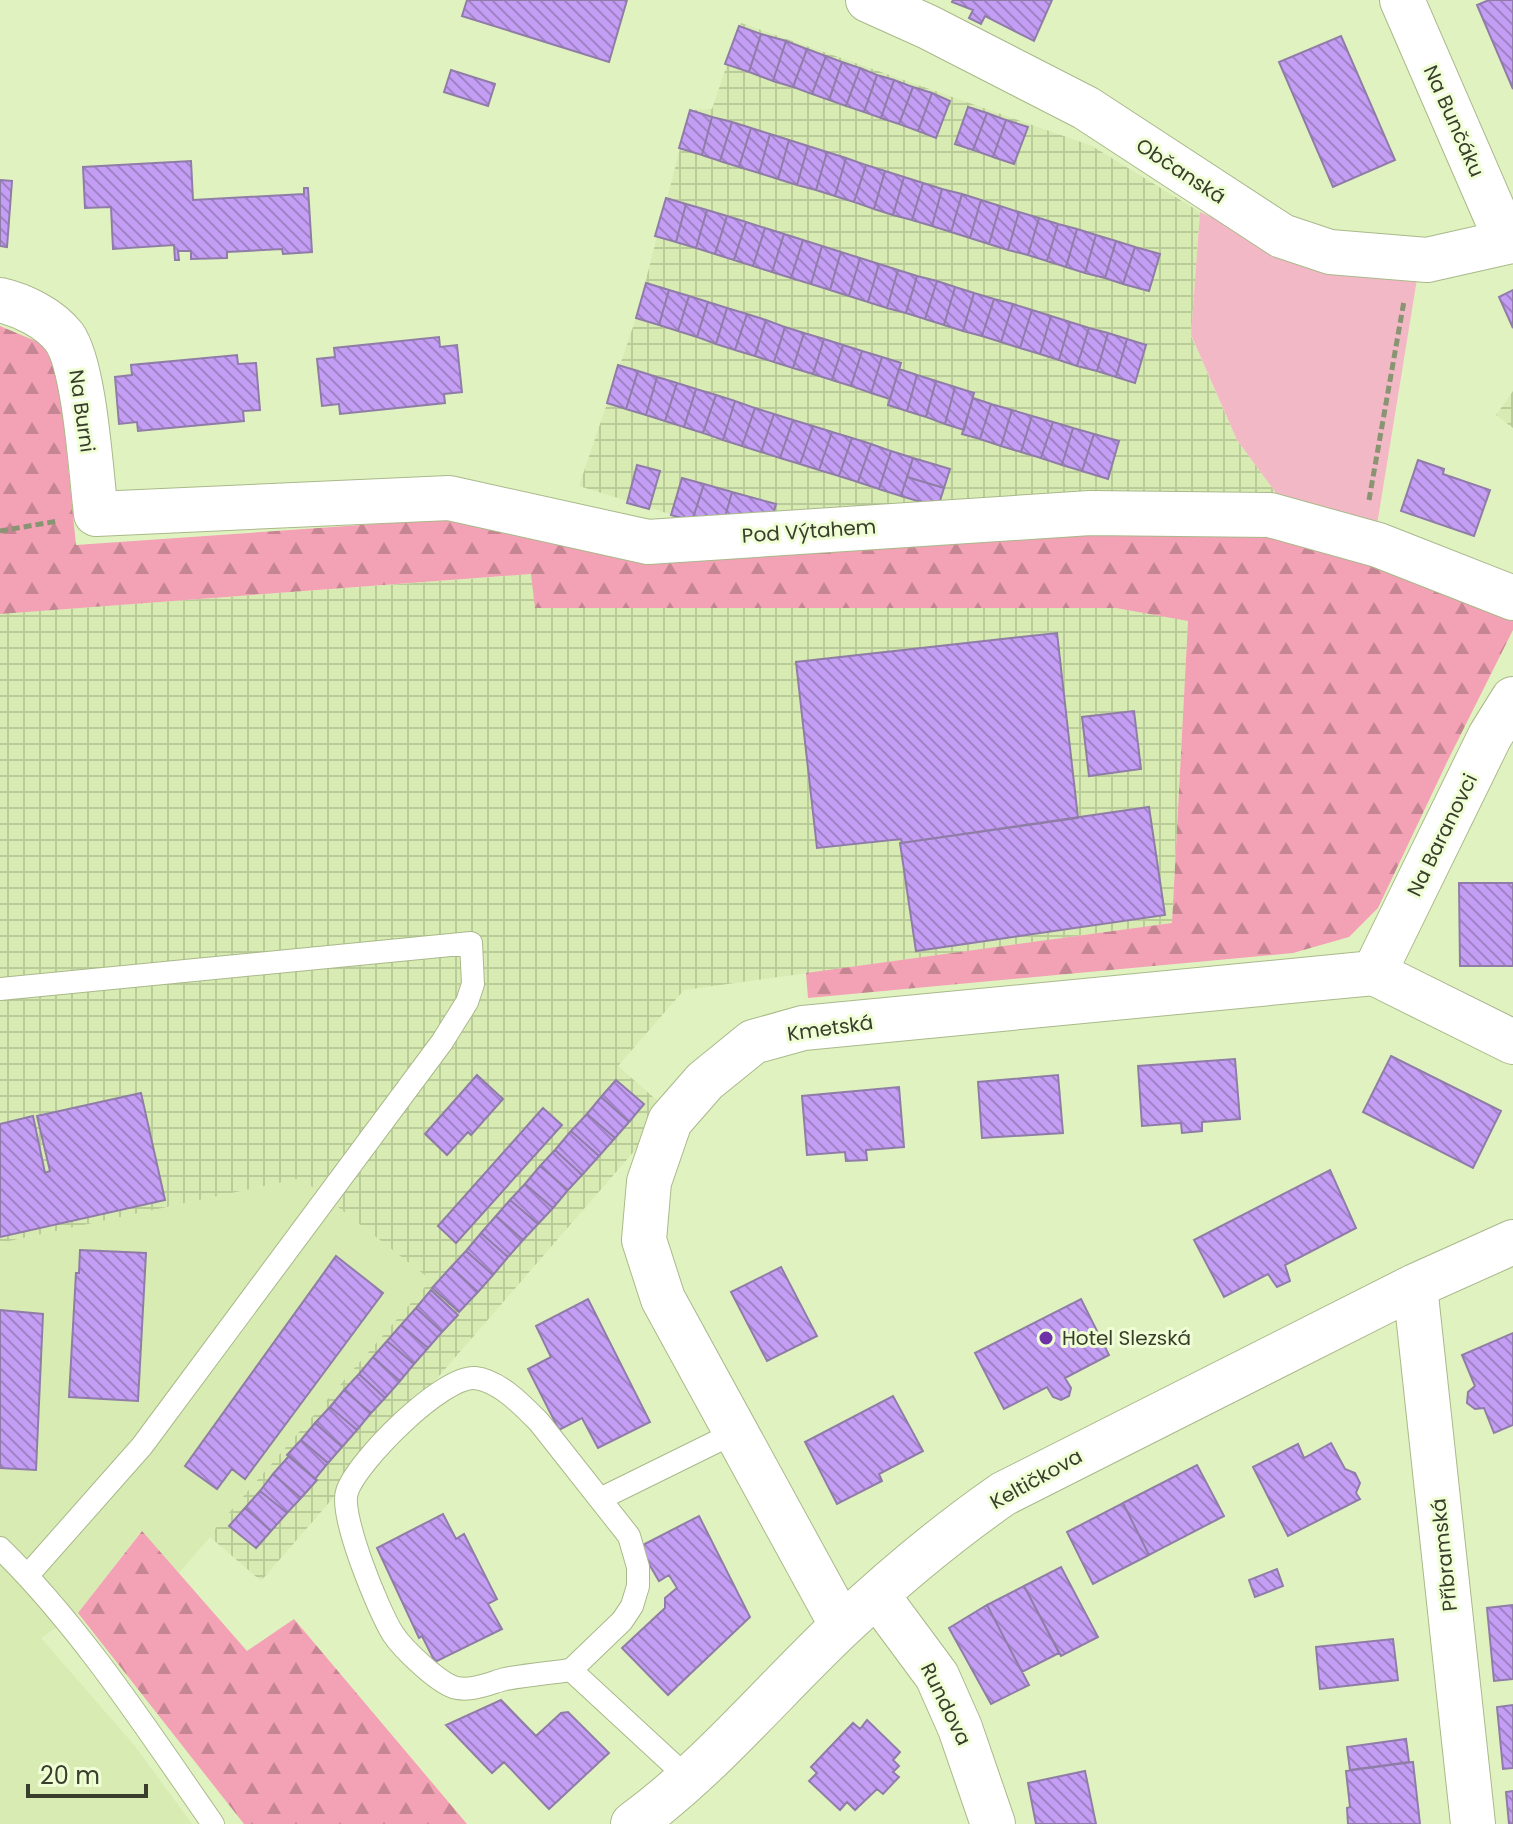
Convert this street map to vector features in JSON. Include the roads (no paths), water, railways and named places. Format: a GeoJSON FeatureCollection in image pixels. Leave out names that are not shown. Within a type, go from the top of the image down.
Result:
{"type":"FeatureCollection","features":[{"type":"Feature","properties":{"kind":"street","name":"Občanská"},"geometry":{"type":"LineString","coordinates":[[868,0],[928,27],[1086,108],[1282,236],[1330,252],[1427,260],[1510,240]]}},
{"type":"Feature","properties":{"kind":"street","name":"Na Bunčáku"},"geometry":{"type":"LineString","coordinates":[[1402,0],[1510,240]]}},
{"type":"Feature","properties":{"kind":"street","name":"Na Burni"},"geometry":{"type":"LineString","coordinates":[[0,300],[14,303],[40,317],[64,337],[77,367],[96,514]]}},
{"type":"Feature","properties":{"kind":"street","name":"Pod Výtahem"},"geometry":{"type":"LineString","coordinates":[[96,514],[449,498],[648,542],[1090,513],[1270,515],[1362,540],[1513,598]]}},
{"type":"Feature","properties":{"kind":"street","name":"Na Baranovci"},"geometry":{"type":"LineString","coordinates":[[1374,973],[1490,736],[1513,699]]}},
{"type":"Feature","properties":{"kind":"street"},"geometry":{"type":"LineString","coordinates":[[1374,973],[1513,1042]]}},
{"type":"Feature","properties":{"kind":"street","name":"Kmetská"},"geometry":{"type":"LineString","coordinates":[[842,1626],[663,1299],[644,1240],[649,1182],[670,1121],[705,1081],[753,1042],[803,1028],[1374,973]]}},
{"type":"Feature","properties":{"kind":"street","name":"Keltičkova"},"geometry":{"type":"LineString","coordinates":[[633,1824],[689,1779],[842,1626],[970,1517],[1003,1494],[1415,1286],[1513,1242]]}},
{"type":"Feature","properties":{"kind":"street","name":"Příbramská"},"geometry":{"type":"LineString","coordinates":[[1415,1286],[1473,1824]]}},
{"type":"Feature","properties":{"kind":"street","name":"Rundova"},"geometry":{"type":"LineString","coordinates":[[877,1595],[937,1676],[960,1728],[993,1824]]}},
{"type":"Feature","properties":{"kind":"lane"},"geometry":{"type":"LineString","coordinates":[[0,989],[471,943],[473,984],[467,1002],[442,1042],[142,1446],[28,1575]]}},
{"type":"Feature","properties":{"kind":"lane"},"geometry":{"type":"LineString","coordinates":[[475,1378],[504,1391],[522,1405],[539,1422],[629,1536],[638,1567],[638,1586],[632,1606],[622,1621],[571,1670],[456,1688],[440,1680],[395,1637],[382,1614],[349,1523],[346,1493],[354,1475],[391,1433],[451,1385],[464,1379],[475,1378]]}},
{"type":"Feature","properties":{"kind":"lane"},"geometry":{"type":"LineString","coordinates":[[600,1499],[736,1432]]}},
{"type":"Feature","properties":{"kind":"lane"},"geometry":{"type":"LineString","coordinates":[[0,1548],[28,1575],[123,1696],[213,1824]]}},
{"type":"Feature","properties":{"kind":"lane"},"geometry":{"type":"LineString","coordinates":[[571,1670],[689,1779]]}},
{"type":"Feature","properties":{"kind":"place","name":"Hotel Slezská"},"geometry":{"type":"Point","coordinates":[1046,1338]}}]}
